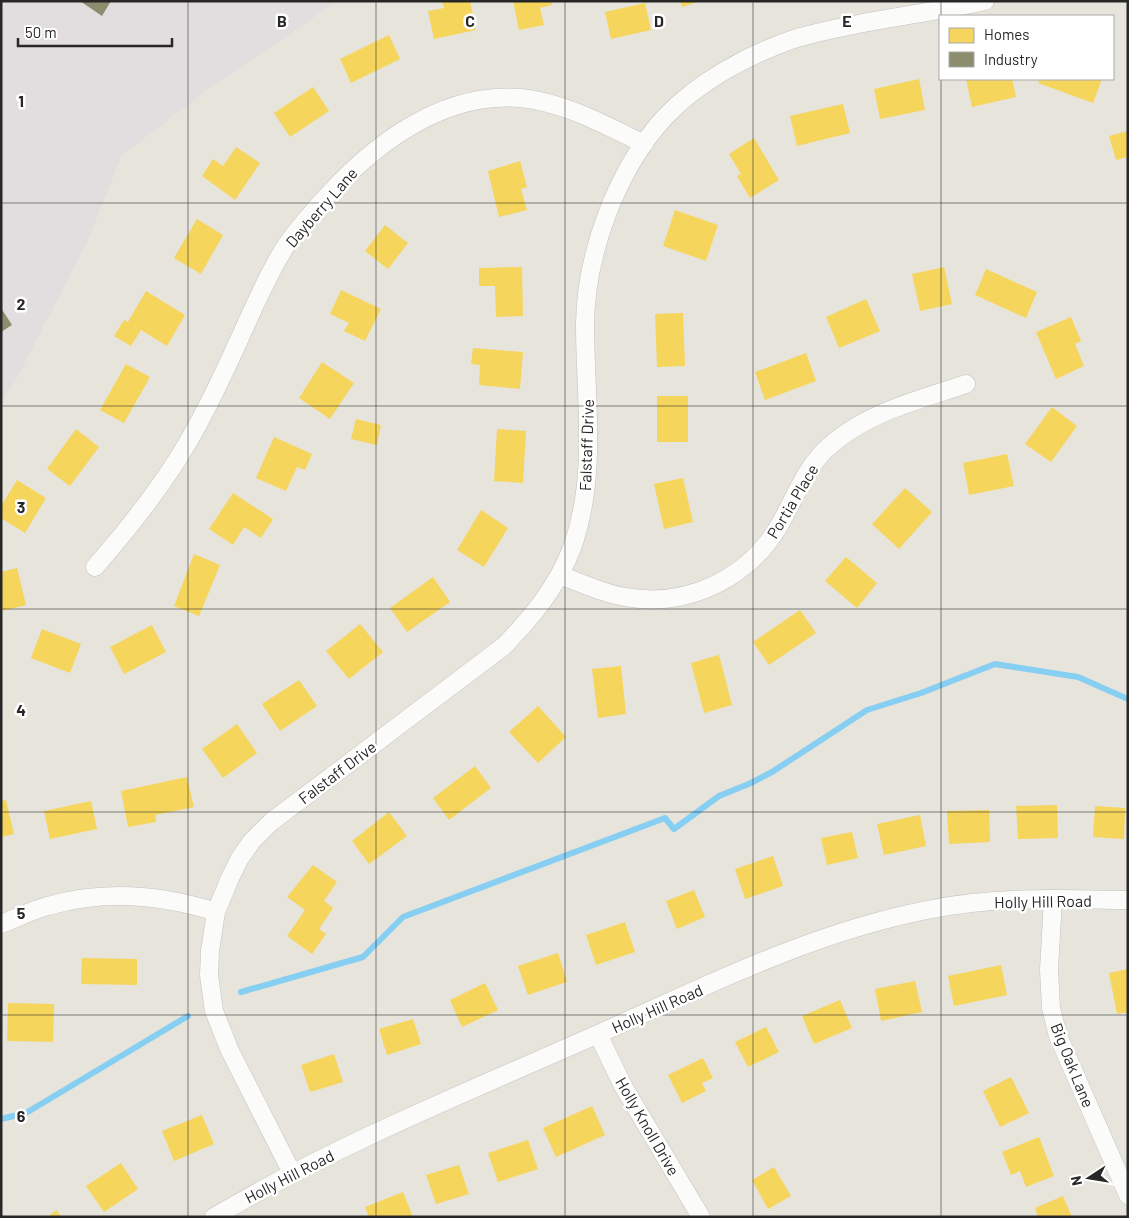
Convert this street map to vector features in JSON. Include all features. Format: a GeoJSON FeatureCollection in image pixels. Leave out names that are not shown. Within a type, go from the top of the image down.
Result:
{"type":"FeatureCollection","features":[{"type":"Feature","properties":{"kind":"street","name":"Falstaff Drive"},"geometry":{"type":"LineString","coordinates":[[292,1173],[230,1051],[214,1011],[210,975],[210,951],[216,912],[240,858],[258,835],[279,816],[504,646],[532,616],[560,575],[572,548],[588,483],[590,440],[585,322],[588,288],[596,249],[607,214],[626,172],[644,144],[666,116],[691,94],[722,73],[754,55],[791,40],[824,31],[985,1]]}},
{"type":"Feature","properties":{"kind":"street","name":"Dayberry Lane"},"geometry":{"type":"LineString","coordinates":[[95,567],[129,527],[187,444],[218,387],[269,275],[283,250],[300,226],[342,179],[375,149],[400,132],[429,117],[458,106],[489,99],[520,98],[583,115],[644,144]]}},
{"type":"Feature","properties":{"kind":"street","name":"Portia Place"},"geometry":{"type":"LineString","coordinates":[[560,575],[598,590],[630,598],[650,600],[692,594],[718,584],[740,571],[758,554],[777,529],[811,466],[824,451],[842,436],[878,413],[966,384]]}},
{"type":"Feature","properties":{"kind":"street"},"geometry":{"type":"LineString","coordinates":[[1,924],[48,906],[83,898],[114,896],[176,901],[216,912]]}},
{"type":"Feature","properties":{"kind":"street","name":"Holly Hill Road"},"geometry":{"type":"LineString","coordinates":[[214,1217],[292,1173],[411,1116],[808,943],[852,928],[929,909],[1022,899],[1128,900]]}},
{"type":"Feature","properties":{"kind":"street","name":"Big Oak Lane"},"geometry":{"type":"LineString","coordinates":[[1054,899],[1049,970],[1051,1008],[1058,1036],[1128,1195]]}},
{"type":"Feature","properties":{"kind":"street","name":"Holly Knoll Drive"},"geometry":{"type":"LineString","coordinates":[[598,1034],[624,1086],[701,1217]]}},
{"type":"Feature","properties":{"kind":"shaded area"},"geometry":{"type":"Polygon","coordinates":[[[1,1],[338,1],[213,86],[122,155],[88,240],[16,380],[1,402],[1,1]]]}},
{"type":"Feature","properties":{"kind":"building: Homes"},"geometry":{"type":"Polygon","coordinates":[[[442,1],[470,1],[476,30],[434,39],[428,11],[444,8],[442,1]]]}},
{"type":"Feature","properties":{"kind":"building: Homes"},"geometry":{"type":"Polygon","coordinates":[[[513,1],[551,1],[552,5],[540,8],[544,25],[519,30],[513,1]]]}},
{"type":"Feature","properties":{"kind":"building: Homes"},"geometry":{"type":"Polygon","coordinates":[[[680,1],[697,1],[697,2],[682,7],[680,1]]]}},
{"type":"Feature","properties":{"kind":"building: Homes"},"geometry":{"type":"Polygon","coordinates":[[[645,3],[651,30],[611,39],[605,12],[645,3]]]}},
{"type":"Feature","properties":{"kind":"building: Homes"},"geometry":{"type":"Polygon","coordinates":[[[389,35],[400,59],[351,83],[340,59],[389,35]]]}},
{"type":"Feature","properties":{"kind":"building: Homes"},"geometry":{"type":"Polygon","coordinates":[[[919,79],[925,110],[880,119],[874,89],[919,79]]]}},
{"type":"Feature","properties":{"kind":"building: Homes"},"geometry":{"type":"Polygon","coordinates":[[[966,80],[1012,80],[1016,97],[972,107],[966,80]]]}},
{"type":"Feature","properties":{"kind":"building: Homes"},"geometry":{"type":"Polygon","coordinates":[[[1040,80],[1102,80],[1093,103],[1038,83],[1040,80]]]}},
{"type":"Feature","properties":{"kind":"building: Homes"},"geometry":{"type":"Polygon","coordinates":[[[313,87],[329,111],[290,137],[274,113],[313,87]]]}},
{"type":"Feature","properties":{"kind":"building: Homes"},"geometry":{"type":"Polygon","coordinates":[[[843,104],[850,133],[797,146],[790,116],[843,104]]]}},
{"type":"Feature","properties":{"kind":"building: Homes"},"geometry":{"type":"Polygon","coordinates":[[[1128,131],[1128,157],[1116,160],[1109,136],[1128,131]]]}},
{"type":"Feature","properties":{"kind":"building: Homes"},"geometry":{"type":"Polygon","coordinates":[[[754,138],[779,180],[750,198],[737,176],[741,174],[729,154],[754,138]]]}},
{"type":"Feature","properties":{"kind":"building: Homes"},"geometry":{"type":"Polygon","coordinates":[[[236,147],[260,163],[235,200],[202,176],[213,159],[223,166],[236,147]]]}},
{"type":"Feature","properties":{"kind":"building: Homes"},"geometry":{"type":"Polygon","coordinates":[[[520,161],[527,187],[521,189],[527,210],[499,217],[488,171],[520,161]]]}},
{"type":"Feature","properties":{"kind":"building: Homes"},"geometry":{"type":"Polygon","coordinates":[[[675,210],[718,225],[706,261],[663,246],[675,210]]]}},
{"type":"Feature","properties":{"kind":"building: Homes"},"geometry":{"type":"Polygon","coordinates":[[[197,219],[223,235],[201,274],[174,258],[197,219]]]}},
{"type":"Feature","properties":{"kind":"building: Homes"},"geometry":{"type":"Polygon","coordinates":[[[385,225],[408,243],[388,269],[365,251],[385,225]]]}},
{"type":"Feature","properties":{"kind":"building: Homes"},"geometry":{"type":"Polygon","coordinates":[[[522,267],[523,316],[496,317],[495,286],[479,286],[479,268],[522,267]]]}},
{"type":"Feature","properties":{"kind":"building: Homes"},"geometry":{"type":"Polygon","coordinates":[[[944,267],[952,304],[920,311],[912,274],[944,267]]]}},
{"type":"Feature","properties":{"kind":"building: Homes"},"geometry":{"type":"Polygon","coordinates":[[[986,269],[1037,292],[1026,318],[975,295],[986,269]]]}},
{"type":"Feature","properties":{"kind":"building: Homes"},"geometry":{"type":"Polygon","coordinates":[[[341,290],[381,309],[365,341],[344,331],[349,323],[330,314],[341,290]]]}},
{"type":"Feature","properties":{"kind":"building: Homes"},"geometry":{"type":"Polygon","coordinates":[[[146,291],[185,315],[167,346],[141,330],[131,346],[114,336],[124,320],[128,322],[146,291]]]}},
{"type":"Feature","properties":{"kind":"building: Homes"},"geometry":{"type":"Polygon","coordinates":[[[866,299],[880,331],[839,348],[826,317],[866,299]]]}},
{"type":"Feature","properties":{"kind":"building: Homes"},"geometry":{"type":"Polygon","coordinates":[[[683,313],[685,366],[657,367],[655,314],[683,313]]]}},
{"type":"Feature","properties":{"kind":"building: Homes"},"geometry":{"type":"Polygon","coordinates":[[[1071,317],[1081,341],[1075,344],[1084,366],[1056,379],[1036,332],[1071,317]]]}},
{"type":"Feature","properties":{"kind":"building: Homes"},"geometry":{"type":"Polygon","coordinates":[[[473,348],[523,352],[520,389],[479,385],[480,365],[471,364],[473,348]]]}},
{"type":"Feature","properties":{"kind":"building: Homes"},"geometry":{"type":"Polygon","coordinates":[[[806,353],[816,381],[765,400],[755,372],[806,353]]]}},
{"type":"Feature","properties":{"kind":"building: Homes"},"geometry":{"type":"Polygon","coordinates":[[[322,362],[354,383],[330,419],[299,398],[322,362]]]}},
{"type":"Feature","properties":{"kind":"building: Homes"},"geometry":{"type":"Polygon","coordinates":[[[126,364],[150,377],[124,423],[100,410],[126,364]]]}},
{"type":"Feature","properties":{"kind":"building: Homes"},"geometry":{"type":"Polygon","coordinates":[[[657,396],[688,396],[688,442],[657,442],[657,396]]]}},
{"type":"Feature","properties":{"kind":"building: Homes"},"geometry":{"type":"Polygon","coordinates":[[[1052,407],[1077,426],[1051,462],[1025,444],[1052,407]]]}},
{"type":"Feature","properties":{"kind":"building: Homes"},"geometry":{"type":"Polygon","coordinates":[[[356,419],[381,425],[377,445],[351,439],[356,419]]]}},
{"type":"Feature","properties":{"kind":"building: Homes"},"geometry":{"type":"Polygon","coordinates":[[[76,429],[99,447],[70,486],[47,469],[76,429]]]}},
{"type":"Feature","properties":{"kind":"building: Homes"},"geometry":{"type":"Polygon","coordinates":[[[497,429],[526,431],[523,483],[494,481],[497,429]]]}},
{"type":"Feature","properties":{"kind":"building: Homes"},"geometry":{"type":"Polygon","coordinates":[[[274,437],[312,454],[305,470],[297,467],[286,491],[256,478],[274,437]]]}},
{"type":"Feature","properties":{"kind":"building: Homes"},"geometry":{"type":"Polygon","coordinates":[[[1007,454],[1014,486],[969,495],[963,463],[1007,454]]]}},
{"type":"Feature","properties":{"kind":"building: Homes"},"geometry":{"type":"Polygon","coordinates":[[[683,478],[693,522],[664,529],[654,484],[683,478]]]}},
{"type":"Feature","properties":{"kind":"building: Homes"},"geometry":{"type":"Polygon","coordinates":[[[17,480],[46,498],[25,533],[1,518],[1,506],[17,480]]]}},
{"type":"Feature","properties":{"kind":"building: Homes"},"geometry":{"type":"Polygon","coordinates":[[[905,488],[932,512],[899,549],[872,524],[905,488]]]}},
{"type":"Feature","properties":{"kind":"building: Homes"},"geometry":{"type":"Polygon","coordinates":[[[233,493],[273,519],[261,538],[244,527],[233,545],[209,529],[233,493]]]}},
{"type":"Feature","properties":{"kind":"building: Homes"},"geometry":{"type":"Polygon","coordinates":[[[481,510],[508,528],[484,567],[457,550],[481,510]]]}},
{"type":"Feature","properties":{"kind":"building: Homes"},"geometry":{"type":"Polygon","coordinates":[[[194,554],[220,565],[199,616],[174,606],[194,554]]]}},
{"type":"Feature","properties":{"kind":"building: Homes"},"geometry":{"type":"Polygon","coordinates":[[[846,557],[877,583],[857,608],[825,581],[846,557]]]}},
{"type":"Feature","properties":{"kind":"building: Homes"},"geometry":{"type":"Polygon","coordinates":[[[17,568],[26,605],[1,611],[1,572],[17,568]]]}},
{"type":"Feature","properties":{"kind":"building: Homes"},"geometry":{"type":"Polygon","coordinates":[[[433,577],[450,602],[407,632],[390,608],[433,577]]]}},
{"type":"Feature","properties":{"kind":"building: Homes"},"geometry":{"type":"Polygon","coordinates":[[[800,610],[816,633],[769,665],[753,642],[800,610]]]}},
{"type":"Feature","properties":{"kind":"building: Homes"},"geometry":{"type":"Polygon","coordinates":[[[360,624],[383,652],[349,679],[326,651],[360,624]]]}},
{"type":"Feature","properties":{"kind":"building: Homes"},"geometry":{"type":"Polygon","coordinates":[[[152,625],[166,652],[124,674],[110,647],[152,625]]]}},
{"type":"Feature","properties":{"kind":"building: Homes"},"geometry":{"type":"Polygon","coordinates":[[[42,629],[81,644],[70,673],[31,658],[42,629]]]}},
{"type":"Feature","properties":{"kind":"building: Homes"},"geometry":{"type":"Polygon","coordinates":[[[719,655],[732,705],[704,713],[691,663],[719,655]]]}},
{"type":"Feature","properties":{"kind":"building: Homes"},"geometry":{"type":"Polygon","coordinates":[[[621,666],[626,714],[598,718],[592,669],[621,666]]]}},
{"type":"Feature","properties":{"kind":"building: Homes"},"geometry":{"type":"Polygon","coordinates":[[[299,680],[317,706],[280,731],[262,704],[299,680]]]}},
{"type":"Feature","properties":{"kind":"building: Homes"},"geometry":{"type":"Polygon","coordinates":[[[538,706],[566,737],[538,763],[509,732],[538,706]]]}},
{"type":"Feature","properties":{"kind":"building: Homes"},"geometry":{"type":"Polygon","coordinates":[[[237,724],[257,753],[223,778],[202,749],[237,724]]]}},
{"type":"Feature","properties":{"kind":"building: Homes"},"geometry":{"type":"Polygon","coordinates":[[[475,766],[491,788],[449,820],[433,798],[475,766]]]}},
{"type":"Feature","properties":{"kind":"building: Homes"},"geometry":{"type":"Polygon","coordinates":[[[187,777],[194,807],[155,815],[156,822],[128,827],[121,791],[187,777]]]}},
{"type":"Feature","properties":{"kind":"building: Homes"},"geometry":{"type":"Polygon","coordinates":[[[6,800],[14,834],[1,837],[1,801],[6,800]]]}},
{"type":"Feature","properties":{"kind":"building: Homes"},"geometry":{"type":"Polygon","coordinates":[[[91,801],[97,829],[50,839],[44,811],[91,801]]]}},
{"type":"Feature","properties":{"kind":"building: Homes"},"geometry":{"type":"Polygon","coordinates":[[[1057,805],[1058,838],[1018,839],[1016,806],[1057,805]]]}},
{"type":"Feature","properties":{"kind":"building: Homes"},"geometry":{"type":"Polygon","coordinates":[[[1095,806],[1125,808],[1124,839],[1093,837],[1095,806]]]}},
{"type":"Feature","properties":{"kind":"building: Homes"},"geometry":{"type":"Polygon","coordinates":[[[989,810],[990,842],[949,844],[947,811],[989,810]]]}},
{"type":"Feature","properties":{"kind":"building: Homes"},"geometry":{"type":"Polygon","coordinates":[[[389,812],[407,836],[369,864],[352,841],[389,812]]]}},
{"type":"Feature","properties":{"kind":"building: Homes"},"geometry":{"type":"Polygon","coordinates":[[[920,815],[926,846],[884,855],[877,824],[920,815]]]}},
{"type":"Feature","properties":{"kind":"building: Homes"},"geometry":{"type":"Polygon","coordinates":[[[852,832],[858,858],[827,865],[821,838],[852,832]]]}},
{"type":"Feature","properties":{"kind":"building: Homes"},"geometry":{"type":"Polygon","coordinates":[[[773,856],[783,886],[745,899],[735,869],[773,856]]]}},
{"type":"Feature","properties":{"kind":"building: Homes"},"geometry":{"type":"Polygon","coordinates":[[[313,865],[337,882],[324,901],[333,908],[319,929],[326,934],[312,954],[287,936],[305,910],[287,897],[313,865]]]}},
{"type":"Feature","properties":{"kind":"building: Homes"},"geometry":{"type":"Polygon","coordinates":[[[694,890],[705,917],[677,929],[666,901],[694,890]]]}},
{"type":"Feature","properties":{"kind":"building: Homes"},"geometry":{"type":"Polygon","coordinates":[[[625,922],[635,952],[596,965],[586,935],[625,922]]]}},
{"type":"Feature","properties":{"kind":"building: Homes"},"geometry":{"type":"Polygon","coordinates":[[[558,953],[567,982],[528,995],[518,966],[558,953]]]}},
{"type":"Feature","properties":{"kind":"building: Homes"},"geometry":{"type":"Polygon","coordinates":[[[82,958],[137,959],[137,985],[81,984],[82,958]]]}},
{"type":"Feature","properties":{"kind":"building: Homes"},"geometry":{"type":"Polygon","coordinates":[[[1001,965],[1007,995],[954,1006],[948,976],[1001,965]]]}},
{"type":"Feature","properties":{"kind":"building: Homes"},"geometry":{"type":"Polygon","coordinates":[[[1128,969],[1128,1012],[1117,1014],[1109,973],[1128,969]]]}},
{"type":"Feature","properties":{"kind":"building: Homes"},"geometry":{"type":"Polygon","coordinates":[[[915,981],[922,1012],[881,1021],[875,989],[915,981]]]}},
{"type":"Feature","properties":{"kind":"building: Homes"},"geometry":{"type":"Polygon","coordinates":[[[485,983],[498,1010],[462,1027],[450,1000],[485,983]]]}},
{"type":"Feature","properties":{"kind":"building: Homes"},"geometry":{"type":"Polygon","coordinates":[[[840,1000],[852,1028],[814,1044],[802,1016],[840,1000]]]}},
{"type":"Feature","properties":{"kind":"building: Homes"},"geometry":{"type":"Polygon","coordinates":[[[8,1003],[54,1004],[53,1042],[7,1041],[8,1003]]]}},
{"type":"Feature","properties":{"kind":"building: Homes"},"geometry":{"type":"Polygon","coordinates":[[[413,1019],[421,1044],[387,1055],[379,1029],[413,1019]]]}},
{"type":"Feature","properties":{"kind":"building: Homes"},"geometry":{"type":"Polygon","coordinates":[[[766,1027],[779,1052],[748,1067],[735,1042],[766,1027]]]}},
{"type":"Feature","properties":{"kind":"building: Homes"},"geometry":{"type":"Polygon","coordinates":[[[334,1054],[343,1082],[310,1092],[301,1065],[334,1054]]]}},
{"type":"Feature","properties":{"kind":"building: Homes"},"geometry":{"type":"Polygon","coordinates":[[[703,1058],[713,1078],[702,1083],[706,1091],[682,1103],[668,1075],[703,1058]]]}},
{"type":"Feature","properties":{"kind":"building: Homes"},"geometry":{"type":"Polygon","coordinates":[[[1011,1077],[1029,1113],[1000,1127],[983,1091],[1011,1077]]]}},
{"type":"Feature","properties":{"kind":"building: Homes"},"geometry":{"type":"Polygon","coordinates":[[[592,1106],[605,1135],[556,1157],[543,1128],[592,1106]]]}},
{"type":"Feature","properties":{"kind":"building: Homes"},"geometry":{"type":"Polygon","coordinates":[[[202,1115],[214,1144],[174,1161],[162,1131],[202,1115]]]}},
{"type":"Feature","properties":{"kind":"building: Homes"},"geometry":{"type":"Polygon","coordinates":[[[1039,1137],[1054,1176],[1026,1187],[1020,1171],[1011,1175],[1002,1152],[1039,1137]]]}},
{"type":"Feature","properties":{"kind":"building: Homes"},"geometry":{"type":"Polygon","coordinates":[[[528,1140],[538,1169],[498,1182],[488,1153],[528,1140]]]}},
{"type":"Feature","properties":{"kind":"building: Homes"},"geometry":{"type":"Polygon","coordinates":[[[121,1163],[138,1189],[104,1212],[86,1186],[121,1163]]]}},
{"type":"Feature","properties":{"kind":"building: Homes"},"geometry":{"type":"Polygon","coordinates":[[[459,1165],[469,1194],[436,1204],[426,1175],[459,1165]]]}},
{"type":"Feature","properties":{"kind":"building: Homes"},"geometry":{"type":"Polygon","coordinates":[[[774,1167],[791,1196],[768,1209],[752,1180],[774,1167]]]}},
{"type":"Feature","properties":{"kind":"building: Homes"},"geometry":{"type":"Polygon","coordinates":[[[403,1192],[413,1217],[369,1217],[365,1207],[403,1192]]]}},
{"type":"Feature","properties":{"kind":"building: Homes"},"geometry":{"type":"Polygon","coordinates":[[[1063,1196],[1072,1217],[1038,1217],[1035,1208],[1063,1196]]]}},
{"type":"Feature","properties":{"kind":"building: Homes"},"geometry":{"type":"Polygon","coordinates":[[[57,1210],[61,1217],[47,1217],[57,1210]]]}},
{"type":"Feature","properties":{"kind":"building: Industry"},"geometry":{"type":"Polygon","coordinates":[[[80,1],[111,1],[102,16],[80,1]]]}},
{"type":"Feature","properties":{"kind":"building: Industry"},"geometry":{"type":"Polygon","coordinates":[[[1,308],[12,325],[1,332],[1,308]]]}},
{"type":"Feature","properties":{"kind":"waterway"},"geometry":{"type":"LineString","coordinates":[[241,992],[363,957],[403,917],[665,818],[674,829],[719,796],[772,772],[867,710],[921,693],[995,664],[1078,677],[1128,699]]}},
{"type":"Feature","properties":{"kind":"waterway"},"geometry":{"type":"LineString","coordinates":[[1,1119],[26,1113],[188,1016]]}}]}
